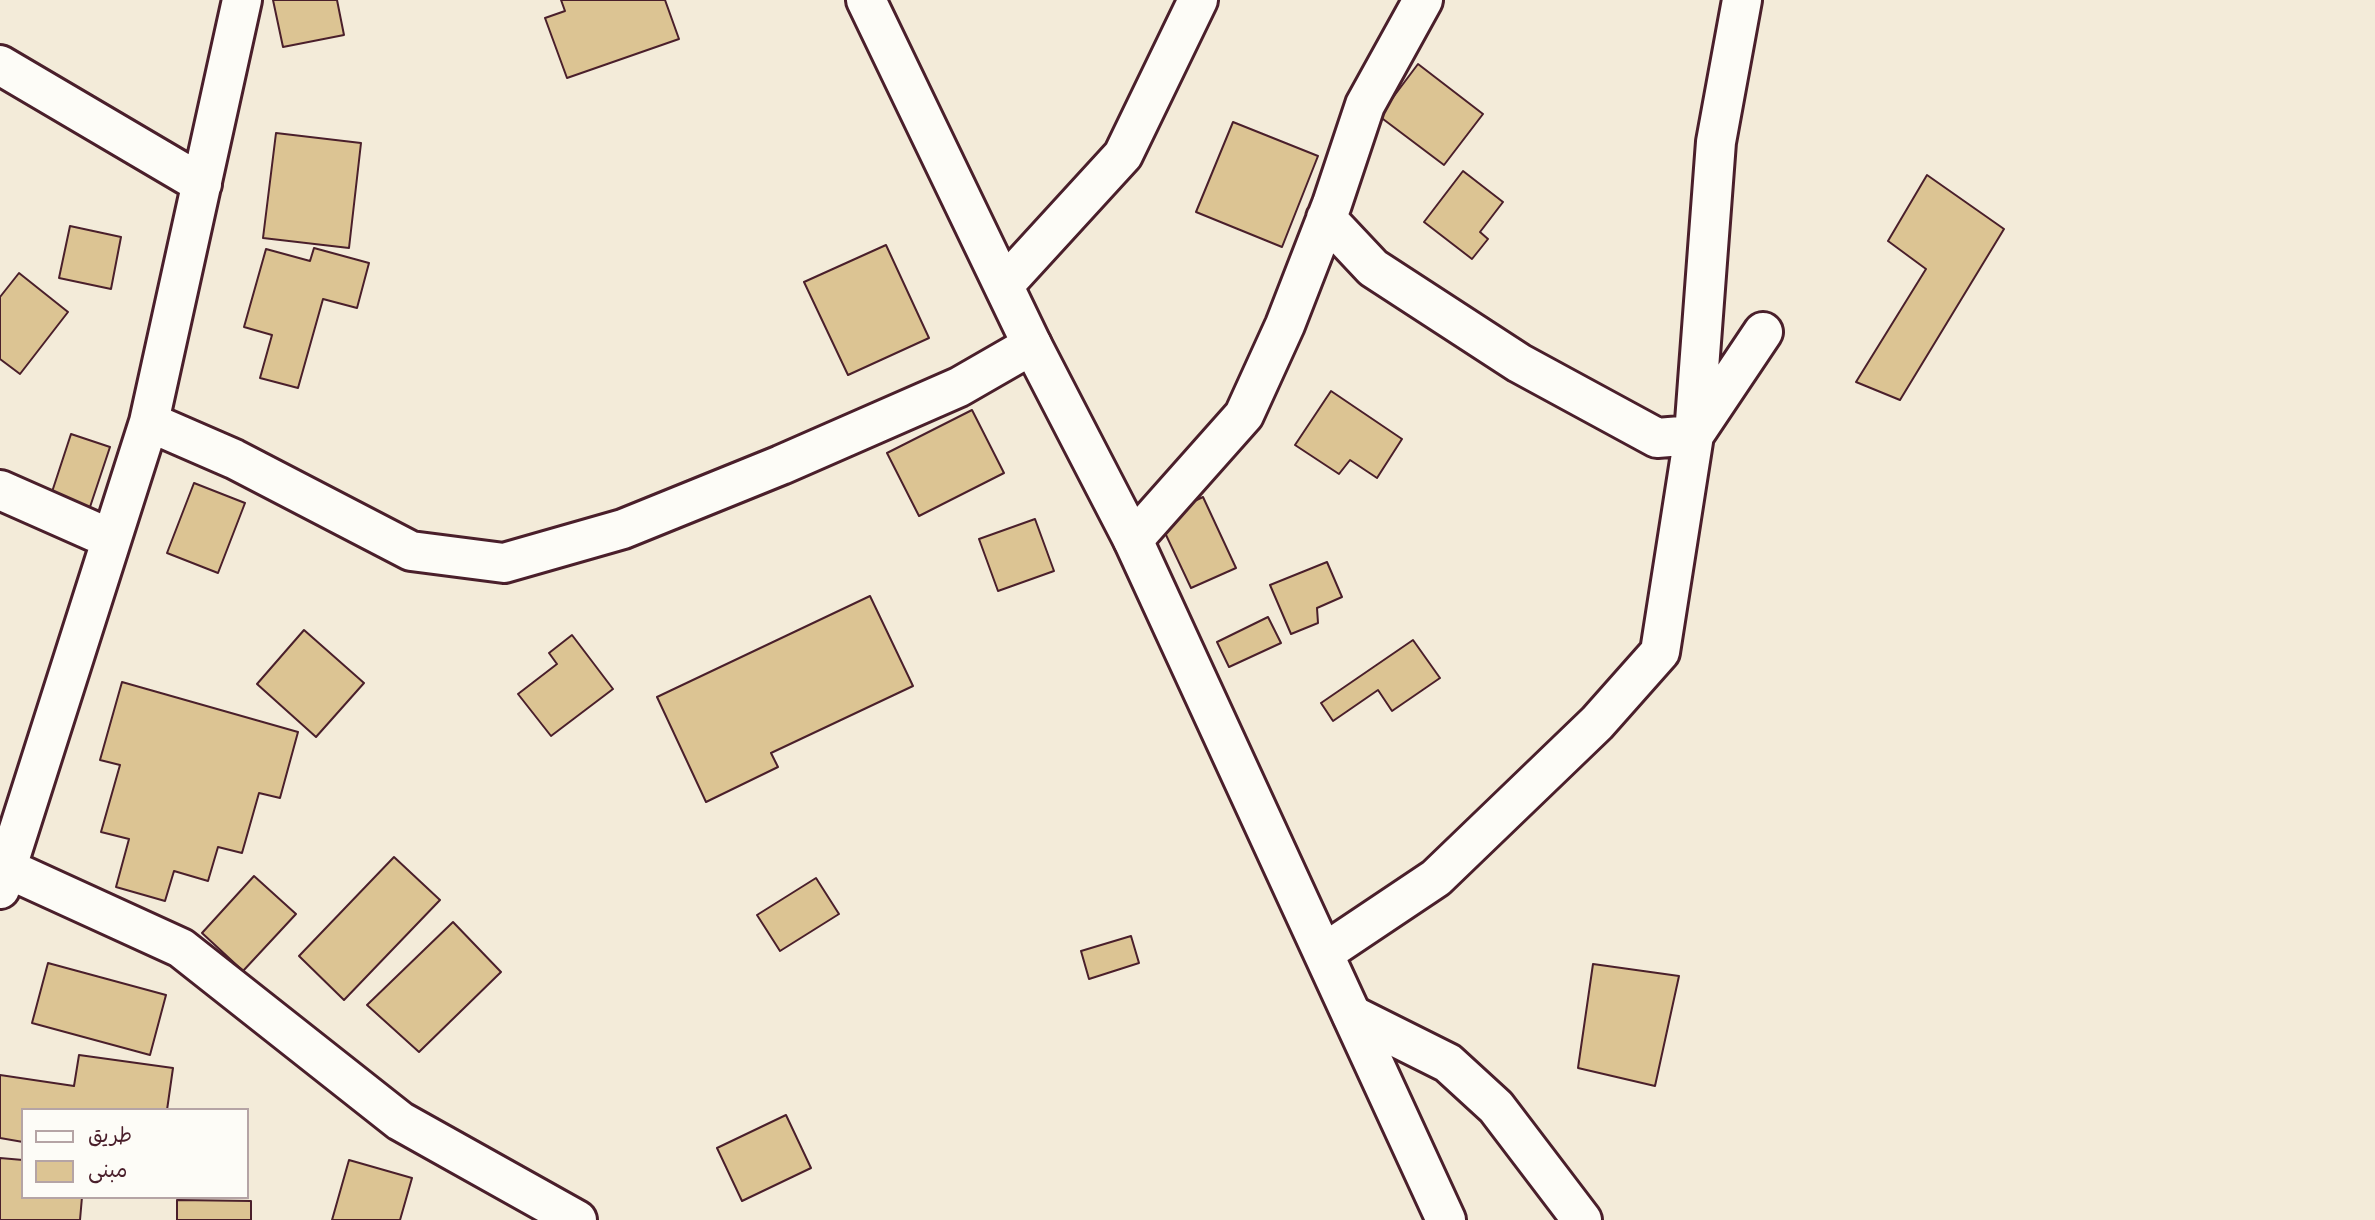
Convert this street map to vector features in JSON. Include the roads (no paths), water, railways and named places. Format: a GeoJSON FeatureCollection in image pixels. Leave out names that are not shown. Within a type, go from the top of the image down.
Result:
{"type":"FeatureCollection","features":[{"type":"Feature","properties":{"kind":"street"},"geometry":{"type":"LineString","coordinates":[[242,0],[149,422],[3,878],[181,948],[400,1121],[577,1220]]}},
{"type":"Feature","properties":{"kind":"street"},"geometry":{"type":"LineString","coordinates":[[866,0],[1032,345],[1133,540],[1446,1220]]}},
{"type":"Feature","properties":{"kind":"street"},"geometry":{"type":"LineString","coordinates":[[1004,285],[1123,155],[1198,0]]}},
{"type":"Feature","properties":{"kind":"street"},"geometry":{"type":"LineString","coordinates":[[1133,540],[1244,415],[1285,325],[1365,105],[1423,0]]}},
{"type":"Feature","properties":{"kind":"street"},"geometry":{"type":"LineString","coordinates":[[1324,953],[1436,878],[1597,723],[1660,652],[1694,435],[1716,142],[1742,0]]}},
{"type":"Feature","properties":{"kind":"street"},"geometry":{"type":"LineString","coordinates":[[0,65],[202,184]]}},
{"type":"Feature","properties":{"kind":"street"},"geometry":{"type":"LineString","coordinates":[[1326,218],[1373,268],[1519,363],[1657,438],[1694,435]]}},
{"type":"Feature","properties":{"kind":"street"},"geometry":{"type":"LineString","coordinates":[[1694,435],[1763,332]]}},
{"type":"Feature","properties":{"kind":"street"},"geometry":{"type":"LineString","coordinates":[[149,422],[234,459],[411,551],[504,563],[623,529],[781,465],[959,387],[1032,345]]}},
{"type":"Feature","properties":{"kind":"street"},"geometry":{"type":"LineString","coordinates":[[0,490],[111,539]]}},
{"type":"Feature","properties":{"kind":"street"},"geometry":{"type":"LineString","coordinates":[[1352,1015],[1448,1063],[1496,1107],[1582,1220]]}}]}
